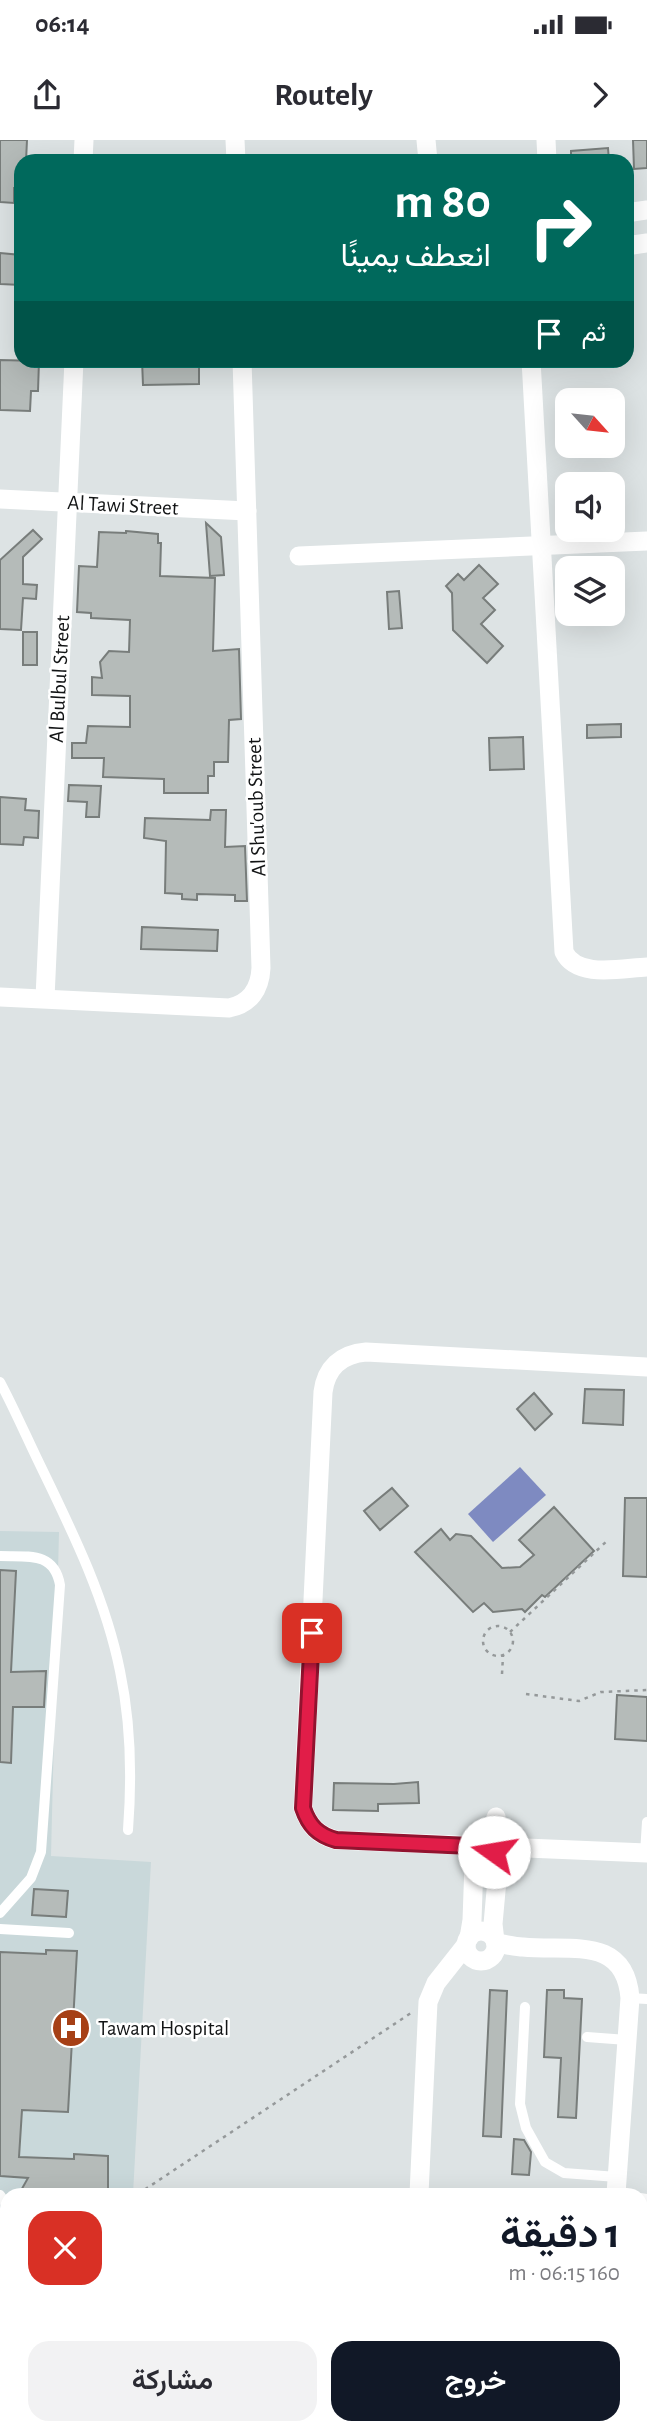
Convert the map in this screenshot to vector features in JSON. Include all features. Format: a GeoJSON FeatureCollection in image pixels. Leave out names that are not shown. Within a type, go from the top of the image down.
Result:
{"type":"FeatureCollection","features":[{"type":"Feature","properties":{"kind":"street","name":"Al Bulbul Street"},"geometry":{"type":"LineString","coordinates":[[45,999],[74,368]]}},
{"type":"Feature","properties":{"kind":"street","name":"Al Shu'oub Street"},"geometry":{"type":"LineString","coordinates":[[0,996],[229,1008],[245,1002],[258,988],[261,968],[242,368]]}},
{"type":"Feature","properties":{"kind":"street"},"geometry":{"type":"LineString","coordinates":[[531,368],[564,952],[572,964],[585,969],[647,967]]}},
{"type":"Feature","properties":{"kind":"street","name":"Al Tawi Street"},"geometry":{"type":"LineString","coordinates":[[0,499],[247,512]]}},
{"type":"Feature","properties":{"kind":"street"},"geometry":{"type":"LineString","coordinates":[[299,556],[647,541]]}},
{"type":"Feature","properties":{"kind":"street"},"geometry":{"type":"LineString","coordinates":[[646,1853],[336,1840],[314,1829],[303,1808],[324,1383],[333,1367],[347,1356],[366,1352],[647,1367]]}},
{"type":"Feature","properties":{"kind":"street"},"geometry":{"type":"LineString","coordinates":[[419,2188],[428,2002],[431,1992],[443,1975],[482,1947],[493,1924],[498,1869],[486,1846],[491,1816]]}},
{"type":"Feature","properties":{"kind":"street"},"geometry":{"type":"LineString","coordinates":[[482,1947],[587,1948],[600,1951],[620,1966],[627,1978],[638,1998],[627,2040],[616,2186]]}},
{"type":"Feature","properties":{"kind":"lane"},"geometry":{"type":"LineString","coordinates":[[0,1382],[80,1550],[113,1641],[128,1733],[128,1830]]}},
{"type":"Feature","properties":{"kind":"lane"},"geometry":{"type":"LineString","coordinates":[[0,1556],[43,1559],[52,1565],[58,1574],[60,1585],[41,1852],[31,1878],[0,1913]]}},
{"type":"Feature","properties":{"kind":"lane"},"geometry":{"type":"LineString","coordinates":[[646,1853],[647,1822]]}},
{"type":"Feature","properties":{"kind":"lane"},"geometry":{"type":"LineString","coordinates":[[0,1929],[69,1933]]}},
{"type":"Feature","properties":{"kind":"lane"},"geometry":{"type":"LineString","coordinates":[[525,2007],[520,2104],[526,2128],[545,2162],[554,2169],[616,2186]]}},
{"type":"Feature","properties":{"kind":"lane"},"geometry":{"type":"LineString","coordinates":[[587,2037],[627,2040]]}},
{"type":"Feature","properties":{"kind":"path"},"geometry":{"type":"LineString","coordinates":[[510,1632],[609,1539]]}},
{"type":"Feature","properties":{"kind":"path"},"geometry":{"type":"LineString","coordinates":[[505,1627],[510,1632],[513,1646],[509,1653],[503,1656],[495,1657],[484,1648],[482,1641],[490,1628],[505,1627]]}},
{"type":"Feature","properties":{"kind":"path"},"geometry":{"type":"LineString","coordinates":[[502,1674],[503,1656]]}},
{"type":"Feature","properties":{"kind":"path"},"geometry":{"type":"LineString","coordinates":[[526,1694],[579,1701],[601,1692],[647,1690]]}},
{"type":"Feature","properties":{"kind":"path"},"geometry":{"type":"LineString","coordinates":[[147,2188],[428,2002]]}},
{"type":"Feature","properties":{"kind":"shaded area","name":"Tawam Hospital"},"geometry":{"type":"Polygon","coordinates":[[[0,1531],[59,1532],[51,1856],[151,1862],[133,2188],[0,2188],[0,1531]]]}},
{"type":"Feature","properties":{"kind":"water"},"geometry":{"type":"Polygon","coordinates":[[[520,1467],[546,1495],[493,1542],[468,1514],[520,1467]]]}},
{"type":"Feature","properties":{"kind":"building"},"geometry":{"type":"Polygon","coordinates":[[[0,140],[27,140],[26,154],[14,154],[14,203],[0,202],[0,140]]]}},
{"type":"Feature","properties":{"kind":"building"},"geometry":{"type":"Polygon","coordinates":[[[633,140],[647,140],[647,168],[634,169],[633,140]]]}},
{"type":"Feature","properties":{"kind":"building"},"geometry":{"type":"Polygon","coordinates":[[[608,148],[608,154],[571,154],[571,151],[608,148]]]}},
{"type":"Feature","properties":{"kind":"building"},"geometry":{"type":"Polygon","coordinates":[[[0,253],[14,254],[14,285],[0,284],[0,253]]]}},
{"type":"Feature","properties":{"kind":"building"},"geometry":{"type":"Polygon","coordinates":[[[0,360],[14,360],[14,368],[39,368],[38,391],[31,391],[30,411],[0,410],[0,360]]]}},
{"type":"Feature","properties":{"kind":"building"},"geometry":{"type":"Polygon","coordinates":[[[142,368],[199,368],[199,384],[143,385],[142,368]]]}},
{"type":"Feature","properties":{"kind":"building"},"geometry":{"type":"Polygon","coordinates":[[[206,523],[221,537],[224,575],[210,576],[206,523]]]}},
{"type":"Feature","properties":{"kind":"building"},"geometry":{"type":"Polygon","coordinates":[[[33,530],[42,539],[23,557],[23,584],[37,585],[36,599],[23,598],[21,630],[0,629],[0,560],[33,530]]]}},
{"type":"Feature","properties":{"kind":"building"},"geometry":{"type":"Polygon","coordinates":[[[99,532],[158,534],[158,543],[161,543],[160,576],[215,578],[213,651],[239,649],[241,719],[229,720],[228,762],[214,762],[214,776],[208,776],[208,793],[164,793],[164,779],[103,777],[104,758],[72,758],[72,743],[86,743],[88,726],[130,727],[130,696],[92,695],[92,677],[102,678],[100,662],[109,651],[129,652],[130,620],[91,618],[91,613],[77,612],[79,566],[97,567],[99,532]]]}},
{"type":"Feature","properties":{"kind":"building"},"geometry":{"type":"Polygon","coordinates":[[[479,565],[498,584],[483,598],[495,610],[481,624],[503,646],[487,663],[453,630],[452,593],[446,586],[458,574],[464,580],[479,565]]]}},
{"type":"Feature","properties":{"kind":"building"},"geometry":{"type":"Polygon","coordinates":[[[399,591],[402,628],[389,629],[387,592],[399,591]]]}},
{"type":"Feature","properties":{"kind":"building"},"geometry":{"type":"Polygon","coordinates":[[[23,632],[37,632],[37,665],[23,665],[23,632]]]}},
{"type":"Feature","properties":{"kind":"building"},"geometry":{"type":"Polygon","coordinates":[[[621,724],[621,737],[587,738],[587,725],[621,724]]]}},
{"type":"Feature","properties":{"kind":"building"},"geometry":{"type":"Polygon","coordinates":[[[523,737],[524,769],[490,770],[489,738],[523,737]]]}},
{"type":"Feature","properties":{"kind":"building"},"geometry":{"type":"Polygon","coordinates":[[[69,785],[101,786],[99,817],[86,817],[87,802],[68,801],[69,785]]]}},
{"type":"Feature","properties":{"kind":"building"},"geometry":{"type":"Polygon","coordinates":[[[0,797],[26,799],[25,810],[39,811],[38,838],[24,837],[23,845],[0,844],[0,797]]]}},
{"type":"Feature","properties":{"kind":"building"},"geometry":{"type":"Polygon","coordinates":[[[211,810],[226,810],[225,847],[245,846],[247,901],[235,901],[235,895],[197,894],[197,900],[182,899],[182,894],[165,893],[166,841],[144,838],[145,818],[210,820],[211,810]]]}},
{"type":"Feature","properties":{"kind":"building"},"geometry":{"type":"Polygon","coordinates":[[[142,927],[218,930],[217,951],[141,949],[142,927]]]}},
{"type":"Feature","properties":{"kind":"building"},"geometry":{"type":"Polygon","coordinates":[[[585,1389],[624,1390],[623,1425],[583,1423],[585,1389]]]}},
{"type":"Feature","properties":{"kind":"building"},"geometry":{"type":"Polygon","coordinates":[[[534,1393],[552,1414],[535,1430],[517,1409],[534,1393]]]}},
{"type":"Feature","properties":{"kind":"building"},"geometry":{"type":"Polygon","coordinates":[[[392,1488],[408,1506],[380,1530],[364,1511],[392,1488]]]}},
{"type":"Feature","properties":{"kind":"building"},"geometry":{"type":"Polygon","coordinates":[[[625,1498],[647,1498],[647,1577],[623,1576],[625,1498]]]}},
{"type":"Feature","properties":{"kind":"building"},"geometry":{"type":"Polygon","coordinates":[[[554,1507],[594,1551],[525,1612],[522,1609],[493,1612],[484,1603],[473,1612],[415,1552],[441,1529],[450,1540],[456,1534],[471,1536],[502,1568],[520,1567],[534,1555],[519,1540],[554,1507]]]}},
{"type":"Feature","properties":{"kind":"building"},"geometry":{"type":"Polygon","coordinates":[[[0,1570],[16,1571],[11,1672],[46,1671],[44,1707],[13,1707],[11,1763],[0,1762],[0,1570]]]}},
{"type":"Feature","properties":{"kind":"building"},"geometry":{"type":"Polygon","coordinates":[[[617,1695],[647,1697],[647,1741],[615,1739],[617,1695]]]}},
{"type":"Feature","properties":{"kind":"building"},"geometry":{"type":"Polygon","coordinates":[[[418,1782],[419,1803],[378,1804],[378,1811],[333,1810],[334,1783],[418,1782]]]}},
{"type":"Feature","properties":{"kind":"building"},"geometry":{"type":"Polygon","coordinates":[[[34,1889],[68,1891],[66,1917],[32,1915],[34,1889]]]}},
{"type":"Feature","properties":{"kind":"building"},"geometry":{"type":"Polygon","coordinates":[[[46,1950],[77,1951],[68,2112],[22,2110],[19,2157],[74,2159],[74,2154],[108,2156],[108,2188],[22,2188],[28,2178],[0,2176],[0,1952],[46,1954],[46,1950]]]}},
{"type":"Feature","properties":{"kind":"building"},"geometry":{"type":"Polygon","coordinates":[[[490,1990],[507,1991],[501,2137],[483,2136],[490,1990]]]}},
{"type":"Feature","properties":{"kind":"building"},"geometry":{"type":"Polygon","coordinates":[[[547,1990],[564,1990],[564,1998],[582,1999],[576,2118],[558,2117],[561,2058],[544,2057],[547,1990]]]}},
{"type":"Feature","properties":{"kind":"building"},"geometry":{"type":"Polygon","coordinates":[[[514,2139],[524,2140],[531,2152],[529,2175],[512,2174],[514,2139]]]}},
{"type":"Feature","properties":{"kind":"place","name":"Tawam Hospital"},"geometry":{"type":"Point","coordinates":[71,2028]}},
{"type":"Feature","properties":{"kind":"route"},"geometry":{"type":"LineString","coordinates":[[312,1633],[303,1808],[314,1829],[336,1840],[493,1847],[494,1852]]}}]}
